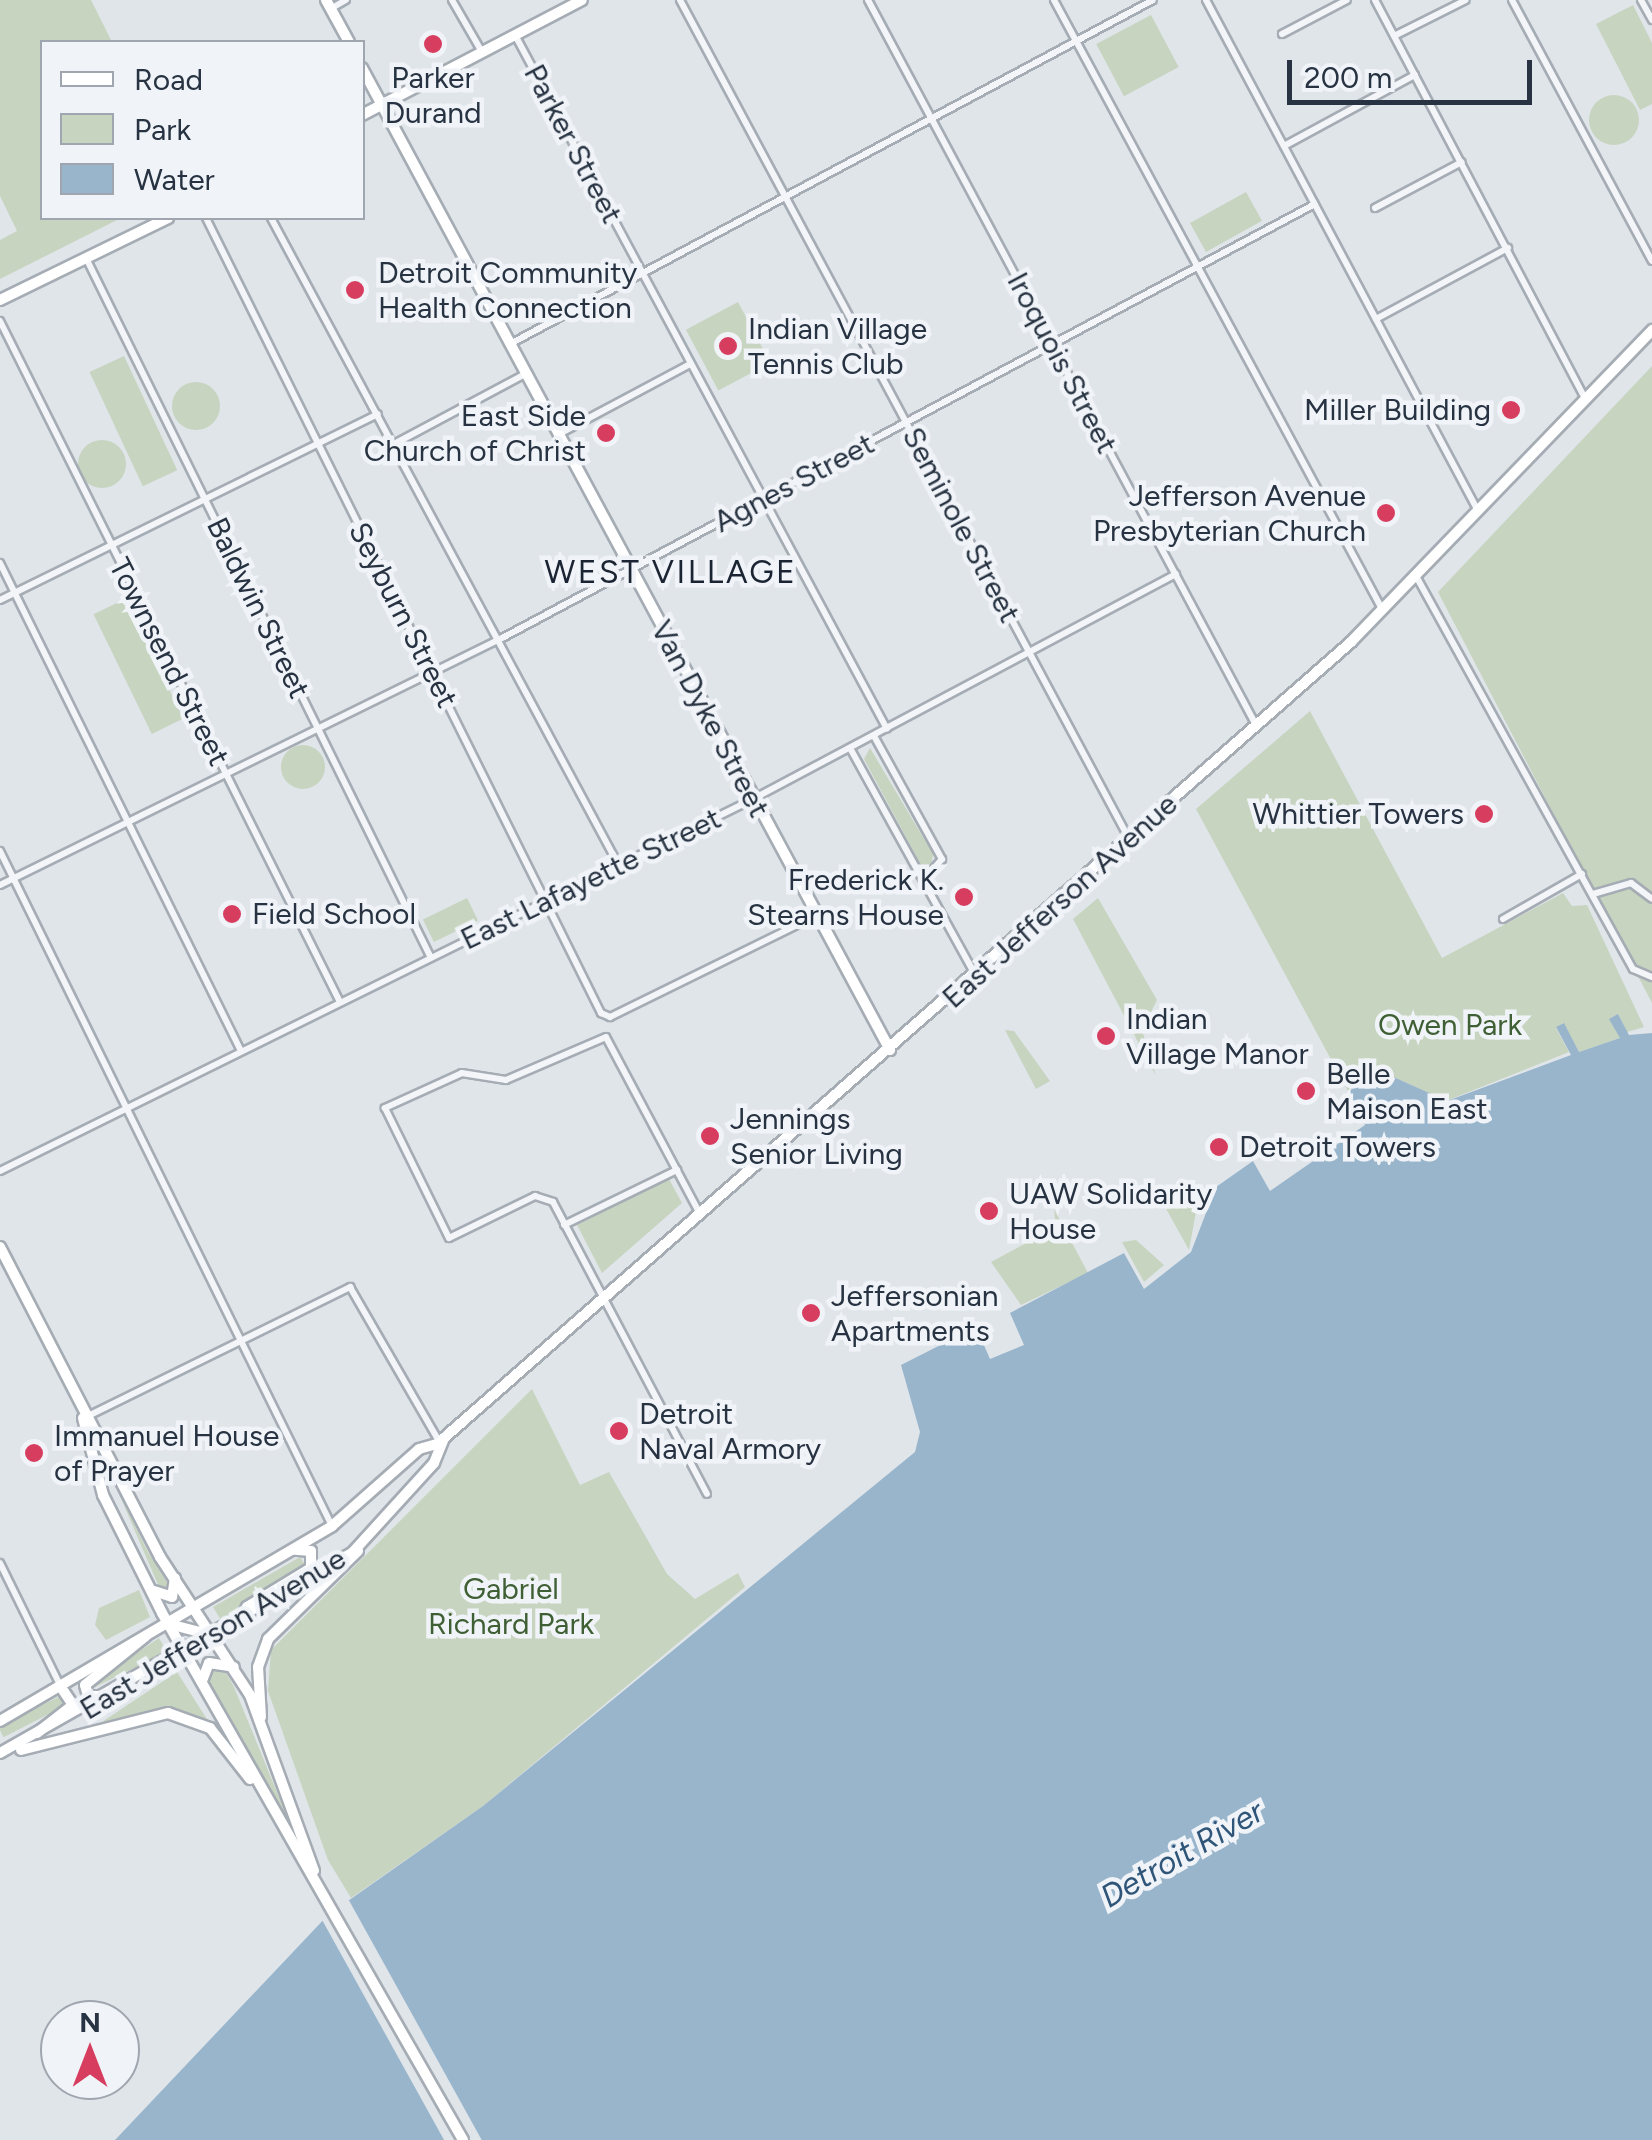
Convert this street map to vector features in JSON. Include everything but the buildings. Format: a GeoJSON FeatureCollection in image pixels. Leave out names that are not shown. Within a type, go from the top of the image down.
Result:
{"type":"FeatureCollection","features":[{"type":"Feature","properties":{"kind":"main road"},"geometry":{"type":"LineString","coordinates":[[365,113],[580,0]]}},
{"type":"Feature","properties":{"kind":"main road"},"geometry":{"type":"LineString","coordinates":[[328,4],[348,40]]}},
{"type":"Feature","properties":{"kind":"main road","name":"Van Dyke Street"},"geometry":{"type":"LineString","coordinates":[[365,73],[890,1050]]}},
{"type":"Feature","properties":{"kind":"main road"},"geometry":{"type":"LineString","coordinates":[[0,300],[164,220]]}},
{"type":"Feature","properties":{"kind":"main road","name":"East Jefferson Avenue"},"geometry":{"type":"LineString","coordinates":[[0,1720],[332,1526],[419,1449],[440,1443],[977,978],[1256,726],[1416,576],[1652,330]]}},
{"type":"Feature","properties":{"kind":"main road"},"geometry":{"type":"LineString","coordinates":[[0,1248],[83,1418],[261,1718],[314,1872]]}},
{"type":"Feature","properties":{"kind":"main road"},"geometry":{"type":"LineString","coordinates":[[83,1418],[108,1501],[168,1624],[284,1829]]}},
{"type":"Feature","properties":{"kind":"main road","name":"East Jefferson Avenue"},"geometry":{"type":"LineString","coordinates":[[0,1753],[30,1742],[216,1637],[363,1542],[434,1463],[440,1443]]}},
{"type":"Feature","properties":{"kind":"main road"},"geometry":{"type":"LineString","coordinates":[[108,1501],[107,1482],[124,1486]]}},
{"type":"Feature","properties":{"kind":"main road"},"geometry":{"type":"LineString","coordinates":[[261,1718],[258,1667],[268,1639],[346,1571],[363,1542]]}},
{"type":"Feature","properties":{"kind":"main road"},"geometry":{"type":"LineString","coordinates":[[239,1623],[248,1606],[313,1565],[311,1551],[292,1551]]}},
{"type":"Feature","properties":{"kind":"main road"},"geometry":{"type":"LineString","coordinates":[[150,1586],[170,1598],[174,1574]]}},
{"type":"Feature","properties":{"kind":"main road"},"geometry":{"type":"LineString","coordinates":[[168,1624],[216,1637]]}},
{"type":"Feature","properties":{"kind":"main road"},"geometry":{"type":"LineString","coordinates":[[114,1695],[88,1696],[84,1685],[146,1636]]}},
{"type":"Feature","properties":{"kind":"main road"},"geometry":{"type":"LineString","coordinates":[[202,1682],[209,1663],[234,1667]]}},
{"type":"Feature","properties":{"kind":"main road"},"geometry":{"type":"LineString","coordinates":[[30,1742],[73,1705],[60,1686]]}},
{"type":"Feature","properties":{"kind":"main road"},"geometry":{"type":"LineString","coordinates":[[0,1753],[176,1714],[225,1742],[314,1872],[464,2140]]}},
{"type":"Feature","properties":{"kind":"street"},"geometry":{"type":"LineString","coordinates":[[328,4],[346,0]]}},
{"type":"Feature","properties":{"kind":"street","name":"Parker Street"},"geometry":{"type":"LineString","coordinates":[[452,0],[482,53]]}},
{"type":"Feature","properties":{"kind":"street","name":"Seminole Street"},"geometry":{"type":"LineString","coordinates":[[680,0],[1128,838]]}},
{"type":"Feature","properties":{"kind":"street","name":"Iroquois Street"},"geometry":{"type":"LineString","coordinates":[[868,0],[1256,726]]}},
{"type":"Feature","properties":{"kind":"street"},"geometry":{"type":"LineString","coordinates":[[1054,0],[1382,610]]}},
{"type":"Feature","properties":{"kind":"street"},"geometry":{"type":"LineString","coordinates":[[510,344],[1152,0]]}},
{"type":"Feature","properties":{"kind":"street"},"geometry":{"type":"LineString","coordinates":[[1206,0],[1478,512]]}},
{"type":"Feature","properties":{"kind":"street"},"geometry":{"type":"LineString","coordinates":[[1282,34],[1346,0]]}},
{"type":"Feature","properties":{"kind":"street"},"geometry":{"type":"LineString","coordinates":[[1375,0],[1586,399]]}},
{"type":"Feature","properties":{"kind":"street"},"geometry":{"type":"LineString","coordinates":[[1394,36],[1466,0]]}},
{"type":"Feature","properties":{"kind":"street"},"geometry":{"type":"LineString","coordinates":[[1512,0],[1652,262]]}},
{"type":"Feature","properties":{"kind":"street"},"geometry":{"type":"LineString","coordinates":[[1641,0],[1652,20]]}},
{"type":"Feature","properties":{"kind":"street","name":"Parker Street"},"geometry":{"type":"LineString","coordinates":[[515,35],[887,728]]}},
{"type":"Feature","properties":{"kind":"street"},"geometry":{"type":"LineString","coordinates":[[1284,146],[1415,75]]}},
{"type":"Feature","properties":{"kind":"street"},"geometry":{"type":"LineString","coordinates":[[1375,208],[1462,162]]}},
{"type":"Feature","properties":{"kind":"street","name":"Agnes Street"},"geometry":{"type":"LineString","coordinates":[[0,885],[498,640],[1315,204]]}},
{"type":"Feature","properties":{"kind":"street","name":"Seyburn Street"},"geometry":{"type":"LineString","coordinates":[[207,220],[601,1013],[610,1018],[815,916]]}},
{"type":"Feature","properties":{"kind":"street"},"geometry":{"type":"LineString","coordinates":[[272,220],[619,866]]}},
{"type":"Feature","properties":{"kind":"street"},"geometry":{"type":"LineString","coordinates":[[1376,318],[1508,248]]}},
{"type":"Feature","properties":{"kind":"street","name":"Baldwin Street"},"geometry":{"type":"LineString","coordinates":[[86,258],[431,958]]}},
{"type":"Feature","properties":{"kind":"street","name":"Townsend Street"},"geometry":{"type":"LineString","coordinates":[[0,321],[340,1002]]}},
{"type":"Feature","properties":{"kind":"street"},"geometry":{"type":"LineString","coordinates":[[558,435],[690,364]]}},
{"type":"Feature","properties":{"kind":"street"},"geometry":{"type":"LineString","coordinates":[[394,444],[526,374]]}},
{"type":"Feature","properties":{"kind":"street"},"geometry":{"type":"LineString","coordinates":[[0,600],[378,414]]}},
{"type":"Feature","properties":{"kind":"street"},"geometry":{"type":"LineString","coordinates":[[0,563],[241,1051]]}},
{"type":"Feature","properties":{"kind":"street","name":"East Lafayette Street"},"geometry":{"type":"LineString","coordinates":[[0,1171],[753,800],[1176,574]]}},
{"type":"Feature","properties":{"kind":"street"},"geometry":{"type":"LineString","coordinates":[[1416,576],[1633,968],[1652,977]]}},
{"type":"Feature","properties":{"kind":"street"},"geometry":{"type":"LineString","coordinates":[[874,736],[942,859],[923,882]]}},
{"type":"Feature","properties":{"kind":"street"},"geometry":{"type":"LineString","coordinates":[[850,748],[977,978]]}},
{"type":"Feature","properties":{"kind":"street"},"geometry":{"type":"LineString","coordinates":[[0,851],[332,1526]]}},
{"type":"Feature","properties":{"kind":"street"},"geometry":{"type":"LineString","coordinates":[[1503,919],[1582,874]]}},
{"type":"Feature","properties":{"kind":"street"},"geometry":{"type":"LineString","coordinates":[[1592,894],[1631,882],[1652,899]]}},
{"type":"Feature","properties":{"kind":"street"},"geometry":{"type":"LineString","coordinates":[[700,1214],[606,1037],[506,1080],[454,1075],[385,1108],[449,1238],[544,1196],[564,1226],[707,1494]]}},
{"type":"Feature","properties":{"kind":"street"},"geometry":{"type":"LineString","coordinates":[[564,1226],[677,1170]]}},
{"type":"Feature","properties":{"kind":"street"},"geometry":{"type":"LineString","coordinates":[[83,1418],[354,1287],[440,1443]]}},
{"type":"Feature","properties":{"kind":"street"},"geometry":{"type":"LineString","coordinates":[[0,1563],[60,1686]]}},
{"type":"Feature","properties":{"kind":"green space"},"geometry":{"type":"Polygon","coordinates":[[[0,0],[91,0],[111,40],[40,40],[40,220],[117,220],[0,279],[0,240],[17,231],[0,196],[0,0]]]}},
{"type":"Feature","properties":{"kind":"green space"},"geometry":{"type":"Polygon","coordinates":[[[1633,5],[1652,43],[1652,104],[1640,110],[1596,24],[1633,5]]]}},
{"type":"Feature","properties":{"kind":"green space"},"geometry":{"type":"Polygon","coordinates":[[[1151,15],[1179,67],[1124,96],[1096,44],[1151,15]]]}},
{"type":"Feature","properties":{"kind":"green space"},"geometry":{"type":"Polygon","coordinates":[[[1614,95],[1632,102],[1639,120],[1632,138],[1614,145],[1596,138],[1589,120],[1596,102],[1614,95]]]}},
{"type":"Feature","properties":{"kind":"green space"},"geometry":{"type":"Polygon","coordinates":[[[1246,192],[1262,221],[1206,252],[1190,223],[1246,192]]]}},
{"type":"Feature","properties":{"kind":"green space","name":"Indian Village Tennis Club"},"geometry":{"type":"Polygon","coordinates":[[[738,302],[770,363],[718,391],[686,330],[738,302]]]}},
{"type":"Feature","properties":{"kind":"green space"},"geometry":{"type":"Polygon","coordinates":[[[124,356],[177,470],[143,486],[90,372],[124,356]]]}},
{"type":"Feature","properties":{"kind":"green space"},"geometry":{"type":"Polygon","coordinates":[[[1652,366],[1652,1003],[1438,592],[1652,366]]]}},
{"type":"Feature","properties":{"kind":"green space"},"geometry":{"type":"Polygon","coordinates":[[[196,382],[213,389],[220,406],[213,423],[196,430],[179,423],[172,406],[179,389],[196,382]]]}},
{"type":"Feature","properties":{"kind":"green space"},"geometry":{"type":"Polygon","coordinates":[[[102,440],[119,447],[126,464],[119,481],[102,488],[85,481],[78,464],[85,447],[102,440]]]}},
{"type":"Feature","properties":{"kind":"green space"},"geometry":{"type":"Polygon","coordinates":[[[125,599],[183,719],[152,734],[94,614],[125,599]]]}},
{"type":"Feature","properties":{"kind":"green space","name":"Owen Park"},"geometry":{"type":"Polygon","coordinates":[[[1310,711],[1442,958],[1563,893],[1572,906],[1587,905],[1644,1027],[1627,1032],[1618,1014],[1620,1038],[1579,1052],[1563,1023],[1556,1028],[1569,1052],[1446,1101],[1380,1071],[1348,1091],[1196,809],[1310,711]]]}},
{"type":"Feature","properties":{"kind":"green space"},"geometry":{"type":"Polygon","coordinates":[[[303,745],[319,751],[325,767],[319,783],[303,789],[287,783],[281,767],[287,751],[303,745]]]}},
{"type":"Feature","properties":{"kind":"green space"},"geometry":{"type":"Polygon","coordinates":[[[870,748],[933,854],[931,867],[922,867],[864,759],[870,748]]]}},
{"type":"Feature","properties":{"kind":"green space"},"geometry":{"type":"Polygon","coordinates":[[[467,898],[478,920],[434,942],[423,919],[467,898]]]}},
{"type":"Feature","properties":{"kind":"green space"},"geometry":{"type":"Polygon","coordinates":[[[1098,898],[1157,1000],[1142,1030],[1156,1076],[1073,919],[1098,898]]]}},
{"type":"Feature","properties":{"kind":"green space"},"geometry":{"type":"Polygon","coordinates":[[[1005,1030],[1014,1031],[1050,1081],[1036,1089],[1005,1030]]]}},
{"type":"Feature","properties":{"kind":"green space"},"geometry":{"type":"Polygon","coordinates":[[[669,1179],[682,1203],[602,1273],[577,1225],[669,1179]]]}},
{"type":"Feature","properties":{"kind":"green space"},"geometry":{"type":"Polygon","coordinates":[[[1167,1192],[1173,1203],[1187,1195],[1196,1212],[1189,1250],[1159,1196],[1167,1192]]]}},
{"type":"Feature","properties":{"kind":"green space"},"geometry":{"type":"Polygon","coordinates":[[[1054,1209],[1088,1273],[1021,1305],[991,1262],[1056,1227],[1054,1209]]]}},
{"type":"Feature","properties":{"kind":"green space"},"geometry":{"type":"Polygon","coordinates":[[[1136,1240],[1164,1265],[1144,1282],[1122,1242],[1136,1240]]]}},
{"type":"Feature","properties":{"kind":"green space","name":"Gabriel Richard Park"},"geometry":{"type":"Polygon","coordinates":[[[532,1389],[580,1485],[609,1472],[667,1574],[695,1599],[738,1573],[745,1587],[483,1806],[351,1898],[328,1860],[268,1691],[271,1650],[532,1389]]]}},
{"type":"Feature","properties":{"kind":"green space"},"geometry":{"type":"Polygon","coordinates":[[[117,1489],[148,1552],[171,1589],[159,1587],[117,1489]]]}},
{"type":"Feature","properties":{"kind":"green space"},"geometry":{"type":"Polygon","coordinates":[[[300,1557],[306,1566],[221,1620],[213,1607],[300,1557]]]}},
{"type":"Feature","properties":{"kind":"green space"},"geometry":{"type":"Polygon","coordinates":[[[139,1590],[150,1617],[106,1640],[95,1625],[99,1608],[139,1590]]]}},
{"type":"Feature","properties":{"kind":"green space"},"geometry":{"type":"Polygon","coordinates":[[[159,1638],[167,1652],[91,1689],[94,1681],[159,1638]]]}},
{"type":"Feature","properties":{"kind":"green space"},"geometry":{"type":"Polygon","coordinates":[[[210,1668],[224,1669],[234,1687],[290,1824],[206,1679],[210,1668]]]}},
{"type":"Feature","properties":{"kind":"green space"},"geometry":{"type":"Polygon","coordinates":[[[177,1672],[210,1724],[167,1708],[102,1722],[177,1672]]]}},
{"type":"Feature","properties":{"kind":"green space"},"geometry":{"type":"Polygon","coordinates":[[[60,1696],[65,1706],[4,1737],[0,1727],[60,1696]]]}},
{"type":"Feature","properties":{"kind":"water","name":"Detroit River"},"geometry":{"type":"Polygon","coordinates":[[[1618,1014],[1629,1035],[1652,1033],[1652,2140],[115,2140],[328,1915],[483,1806],[915,1452],[920,1432],[901,1365],[976,1327],[990,1359],[1024,1345],[1010,1313],[1124,1253],[1144,1289],[1191,1252],[1216,1187],[1253,1161],[1270,1191],[1365,1125],[1349,1091],[1380,1071],[1447,1101],[1571,1055],[1556,1027],[1564,1023],[1579,1052],[1620,1038],[1609,1019],[1618,1014]]]}},
{"type":"Feature","properties":{"kind":"pier"},"geometry":{"type":"Polygon","coordinates":[[[346,1895],[482,2140],[444,2140],[317,1911],[346,1895]]]}},
{"type":"Feature","properties":{"kind":"place","name":"Parker Durand"},"geometry":{"type":"Point","coordinates":[433,44]}},
{"type":"Feature","properties":{"kind":"place","name":"Detroit Community Health Connection"},"geometry":{"type":"Point","coordinates":[355,290]}},
{"type":"Feature","properties":{"kind":"place","name":"Indian Village Tennis Club"},"geometry":{"type":"Point","coordinates":[728,346]}},
{"type":"Feature","properties":{"kind":"place","name":"Miller Building"},"geometry":{"type":"Point","coordinates":[1511,410]}},
{"type":"Feature","properties":{"kind":"place","name":"East Side Church of Christ"},"geometry":{"type":"Point","coordinates":[606,433]}},
{"type":"Feature","properties":{"kind":"place","name":"Jefferson Avenue Presbyterian Church"},"geometry":{"type":"Point","coordinates":[1386,513]}},
{"type":"Feature","properties":{"kind":"place","name":"Whittier Towers"},"geometry":{"type":"Point","coordinates":[1484,814]}},
{"type":"Feature","properties":{"kind":"place","name":"Frederick K. Stearns House"},"geometry":{"type":"Point","coordinates":[964,897]}},
{"type":"Feature","properties":{"kind":"place","name":"Field School"},"geometry":{"type":"Point","coordinates":[232,914]}},
{"type":"Feature","properties":{"kind":"place","name":"Indian Village Manor"},"geometry":{"type":"Point","coordinates":[1106,1036]}},
{"type":"Feature","properties":{"kind":"place","name":"Belle Maison East"},"geometry":{"type":"Point","coordinates":[1306,1091]}},
{"type":"Feature","properties":{"kind":"place","name":"Jennings Senior Living"},"geometry":{"type":"Point","coordinates":[710,1136]}},
{"type":"Feature","properties":{"kind":"place","name":"Detroit Towers"},"geometry":{"type":"Point","coordinates":[1219,1147]}},
{"type":"Feature","properties":{"kind":"place","name":"UAW Solidarity House"},"geometry":{"type":"Point","coordinates":[989,1211]}},
{"type":"Feature","properties":{"kind":"place","name":"Jeffersonian Apartments"},"geometry":{"type":"Point","coordinates":[811,1313]}},
{"type":"Feature","properties":{"kind":"place","name":"Detroit Naval Armory"},"geometry":{"type":"Point","coordinates":[619,1431]}},
{"type":"Feature","properties":{"kind":"place","name":"Immanuel House of Prayer"},"geometry":{"type":"Point","coordinates":[34,1453]}},
{"type":"Feature","properties":{"kind":"district","name":"WEST VILLAGE"},"geometry":{"type":"Point","coordinates":[671,572]}}]}
